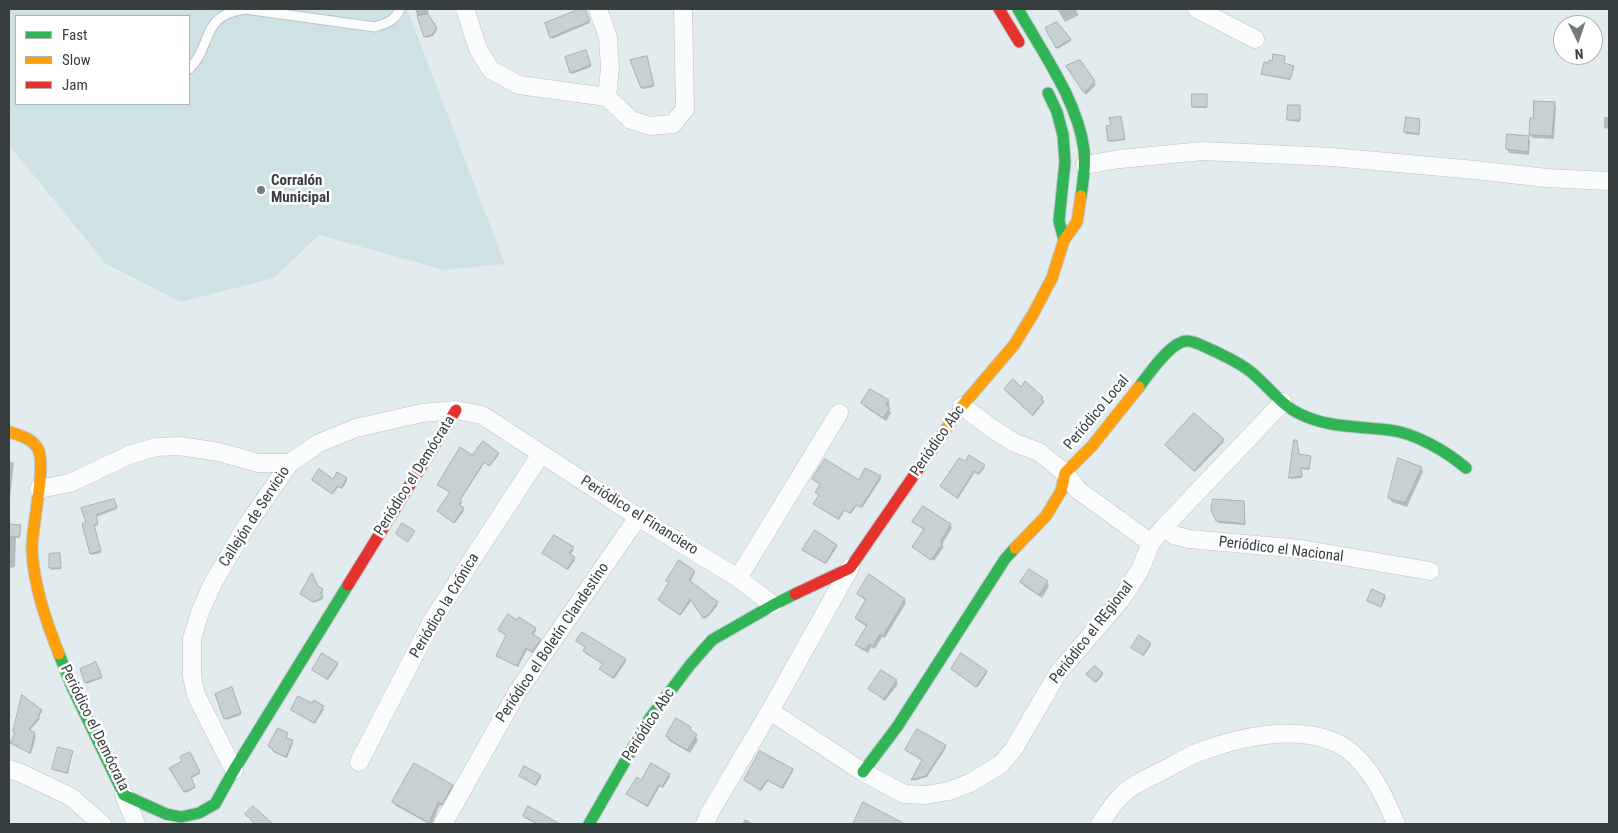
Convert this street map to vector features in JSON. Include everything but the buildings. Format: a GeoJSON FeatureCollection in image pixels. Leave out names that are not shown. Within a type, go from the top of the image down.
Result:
{"type":"FeatureCollection","features":[{"type":"Feature","properties":{"kind":"street"},"geometry":{"type":"LineString","coordinates":[[465,9],[478,49],[491,70],[519,85],[607,97],[631,120],[650,126],[673,124],[685,109],[683,9]]}},
{"type":"Feature","properties":{"kind":"street"},"geometry":{"type":"LineString","coordinates":[[598,9],[608,37],[610,68],[607,97]]}},
{"type":"Feature","properties":{"kind":"street"},"geometry":{"type":"LineString","coordinates":[[999,9],[1023,48]]}},
{"type":"Feature","properties":{"kind":"street"},"geometry":{"type":"LineString","coordinates":[[1018,9],[1068,97],[1084,149],[1085,165],[1077,222],[1064,240]]}},
{"type":"Feature","properties":{"kind":"street"},"geometry":{"type":"LineString","coordinates":[[1197,9],[1255,39]]}},
{"type":"Feature","properties":{"kind":"street"},"geometry":{"type":"LineString","coordinates":[[1043,80],[1057,112],[1063,135],[1065,162],[1059,221],[1064,240]]}},
{"type":"Feature","properties":{"kind":"street"},"geometry":{"type":"LineString","coordinates":[[1085,165],[1120,159],[1213,151],[1332,157],[1547,178],[1609,181]]}},
{"type":"Feature","properties":{"kind":"street","name":"Periódico Abc"},"geometry":{"type":"LineString","coordinates":[[589,824],[650,718],[690,664],[712,640],[772,605],[850,568],[962,406],[1014,345],[1052,278],[1064,240]]}},
{"type":"Feature","properties":{"kind":"street","name":"Periódico Local"},"geometry":{"type":"LineString","coordinates":[[863,772],[897,727],[1005,559],[1046,516],[1060,491],[1065,473],[1092,446],[1176,344],[1185,341],[1194,342],[1222,355],[1250,371],[1294,412],[1311,420],[1338,426],[1391,430],[1427,442],[1454,458],[1466,468]]}},
{"type":"Feature","properties":{"kind":"street","name":"Periódico el REgional"},"geometry":{"type":"LineString","coordinates":[[770,711],[863,772],[904,794],[926,795],[949,791],[970,783],[1002,764],[1013,750],[1058,672],[1120,601],[1140,570],[1151,543],[1283,402]]}},
{"type":"Feature","properties":{"kind":"street"},"geometry":{"type":"LineString","coordinates":[[962,406],[1015,443],[1039,452],[1065,473],[1078,490],[1151,543]]}},
{"type":"Feature","properties":{"kind":"street","name":"Callejón de Servicio"},"geometry":{"type":"LineString","coordinates":[[234,770],[196,695],[192,676],[192,639],[200,612],[213,583],[245,528],[290,463],[319,443],[356,428],[422,413],[456,410],[482,415],[541,454]]}},
{"type":"Feature","properties":{"kind":"street","name":"Periódico el Demócrata"},"geometry":{"type":"LineString","coordinates":[[9,432],[27,438],[38,449],[41,464],[40,489],[32,549],[35,580],[50,632],[72,687],[124,795],[166,814],[181,817],[199,813],[215,804],[234,770],[456,410]]}},
{"type":"Feature","properties":{"kind":"street"},"geometry":{"type":"LineString","coordinates":[[772,605],[738,578],[839,413]]}},
{"type":"Feature","properties":{"kind":"street"},"geometry":{"type":"LineString","coordinates":[[40,489],[70,484],[129,455],[156,447],[180,446],[219,452],[258,463],[290,463]]}},
{"type":"Feature","properties":{"kind":"street","name":"Periódico el Financiero"},"geometry":{"type":"LineString","coordinates":[[541,454],[638,517],[738,578]]}},
{"type":"Feature","properties":{"kind":"street","name":"Periódico la Crónica"},"geometry":{"type":"LineString","coordinates":[[359,762],[432,621],[541,454]]}},
{"type":"Feature","properties":{"kind":"street","name":"Periódico el Boletín Clandestino"},"geometry":{"type":"LineString","coordinates":[[443,824],[518,690],[638,517]]}},
{"type":"Feature","properties":{"kind":"street","name":"Periódico el Nacional"},"geometry":{"type":"LineString","coordinates":[[1163,528],[1174,535],[1189,540],[1301,549],[1430,571]]}},
{"type":"Feature","properties":{"kind":"street"},"geometry":{"type":"LineString","coordinates":[[705,824],[710,812],[770,711],[850,568]]}},
{"type":"Feature","properties":{"kind":"street"},"geometry":{"type":"LineString","coordinates":[[1100,824],[1121,796],[1141,782],[1198,752],[1248,737],[1284,734],[1317,736],[1337,743],[1351,754],[1367,769],[1396,824]]}},
{"type":"Feature","properties":{"kind":"street"},"geometry":{"type":"LineString","coordinates":[[9,769],[71,797],[102,824]]}},
{"type":"Feature","properties":{"kind":"street"},"geometry":{"type":"LineString","coordinates":[[124,795],[136,824]]}},
{"type":"Feature","properties":{"kind":"lane"},"geometry":{"type":"LineString","coordinates":[[190,68],[197,61],[209,30],[221,16],[232,11],[246,9],[374,27],[390,23],[400,9]]}},
{"type":"Feature","properties":{"kind":"shaded area","name":"Corralón Municipal"},"geometry":{"type":"Polygon","coordinates":[[[9,9],[407,9],[505,264],[444,270],[319,235],[274,278],[181,302],[106,264],[9,145],[9,9]]]}},
{"type":"Feature","properties":{"kind":"traffic: fast"},"geometry":{"type":"LineString","coordinates":[[1018,9],[1058,77],[1075,113],[1085,156],[1081,196]]}},
{"type":"Feature","properties":{"kind":"traffic: fast"},"geometry":{"type":"LineString","coordinates":[[1048,93],[1057,112],[1063,135],[1065,162],[1059,221],[1064,240]]}},
{"type":"Feature","properties":{"kind":"traffic: fast"},"geometry":{"type":"LineString","coordinates":[[1139,387],[1167,352],[1181,342],[1194,342],[1227,357],[1247,369],[1274,394],[1300,414],[1321,422],[1389,430],[1409,435],[1440,449],[1466,468]]}},
{"type":"Feature","properties":{"kind":"traffic: fast"},"geometry":{"type":"LineString","coordinates":[[863,772],[897,727],[1005,559],[1015,548]]}},
{"type":"Feature","properties":{"kind":"traffic: fast"},"geometry":{"type":"LineString","coordinates":[[59,654],[72,687],[124,795],[166,814],[181,817],[199,813],[215,804],[348,585]]}},
{"type":"Feature","properties":{"kind":"traffic: fast"},"geometry":{"type":"LineString","coordinates":[[589,824],[650,718],[690,665],[712,640],[795,594]]}},
{"type":"Feature","properties":{"kind":"traffic: slow"},"geometry":{"type":"LineString","coordinates":[[919,468],[962,406],[1014,345],[1033,314],[1052,278],[1064,240],[1077,222],[1081,196]]}},
{"type":"Feature","properties":{"kind":"traffic: slow"},"geometry":{"type":"LineString","coordinates":[[1015,548],[1046,516],[1061,491],[1065,473],[1092,446],[1139,387]]}},
{"type":"Feature","properties":{"kind":"traffic: slow"},"geometry":{"type":"LineString","coordinates":[[9,432],[25,437],[32,442],[38,449],[40,457],[40,483],[32,541],[33,564],[41,603],[59,654]]}},
{"type":"Feature","properties":{"kind":"traffic: jam"},"geometry":{"type":"LineString","coordinates":[[999,9],[1019,42]]}},
{"type":"Feature","properties":{"kind":"traffic: jam"},"geometry":{"type":"LineString","coordinates":[[348,585],[456,410]]}},
{"type":"Feature","properties":{"kind":"traffic: jam"},"geometry":{"type":"LineString","coordinates":[[795,594],[850,568],[919,468]]}},
{"type":"Feature","properties":{"kind":"place","name":"Corralón Municipal"},"geometry":{"type":"Point","coordinates":[261,190]}}]}
